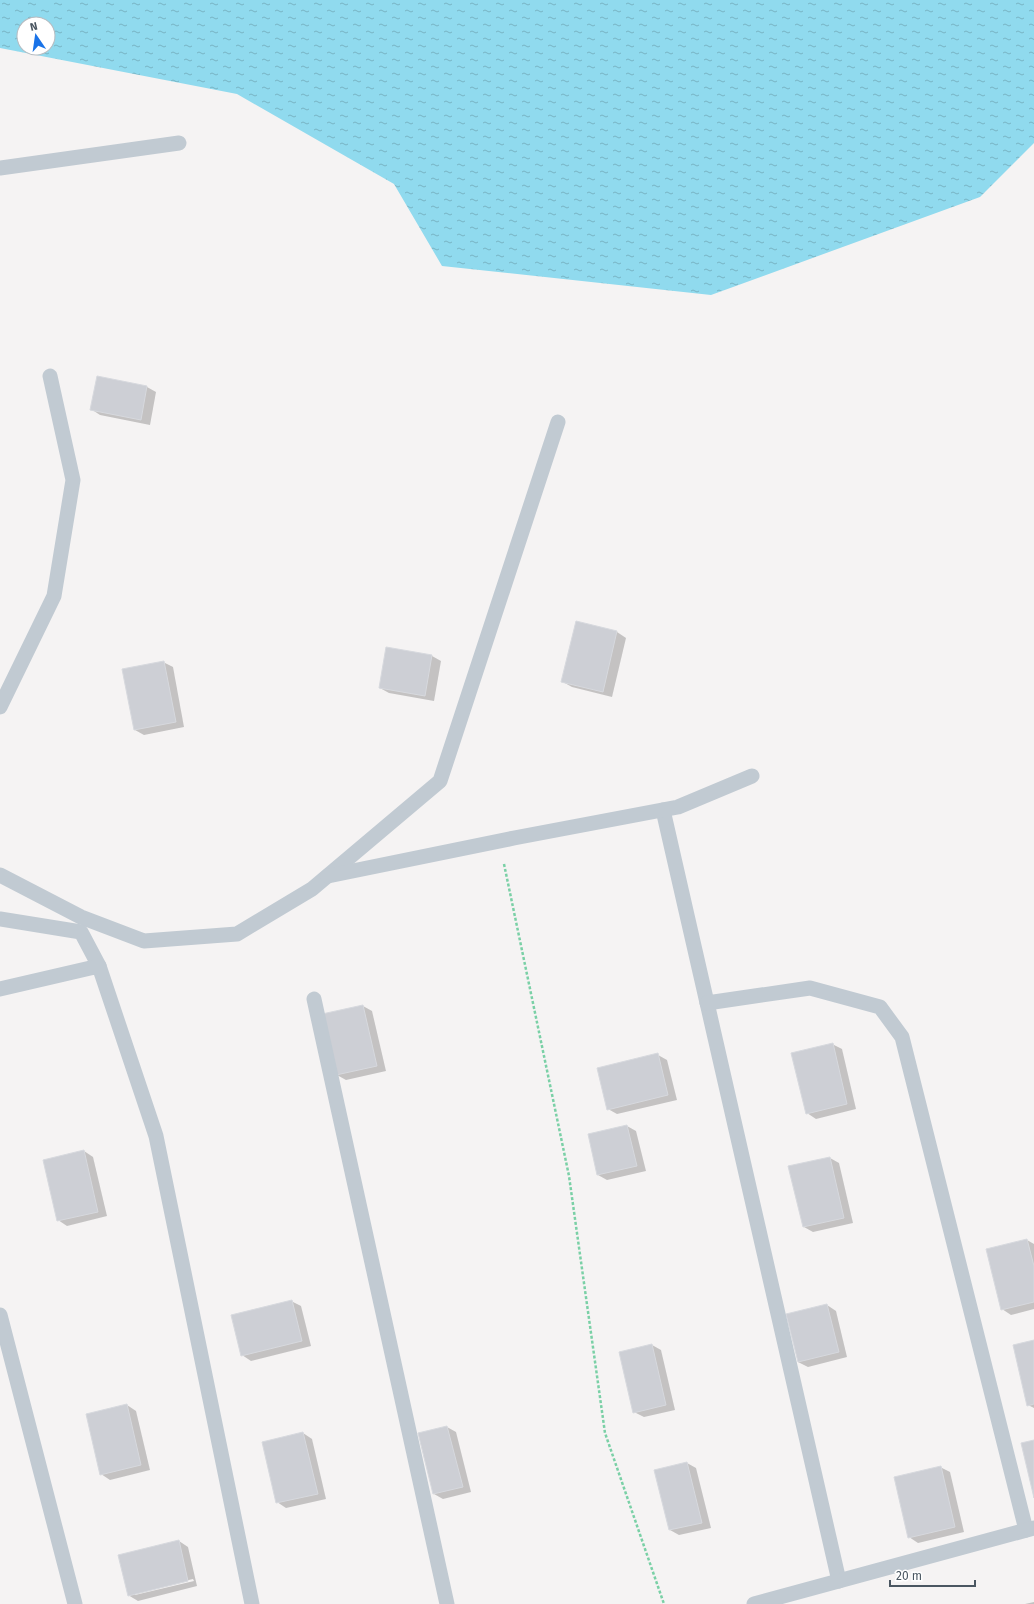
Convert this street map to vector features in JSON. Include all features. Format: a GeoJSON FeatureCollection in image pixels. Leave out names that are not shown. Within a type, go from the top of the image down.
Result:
{"type":"FeatureCollection","features":[{"type":"Feature","properties":{"kind":"lane"},"geometry":{"type":"LineString","coordinates":[[0,168],[179,143]]}},
{"type":"Feature","properties":{"kind":"lane"},"geometry":{"type":"LineString","coordinates":[[0,707],[54,596],[73,480],[50,376]]}},
{"type":"Feature","properties":{"kind":"lane"},"geometry":{"type":"LineString","coordinates":[[0,875],[80,917],[144,941],[237,934],[312,889],[440,781],[558,422]]}},
{"type":"Feature","properties":{"kind":"lane"},"geometry":{"type":"LineString","coordinates":[[327,876],[499,841],[678,808],[752,776]]}},
{"type":"Feature","properties":{"kind":"lane"},"geometry":{"type":"LineString","coordinates":[[663,810],[839,1581]]}},
{"type":"Feature","properties":{"kind":"lane"},"geometry":{"type":"LineString","coordinates":[[80,917],[81,932],[99,966],[156,1136],[252,1604]]}},
{"type":"Feature","properties":{"kind":"lane"},"geometry":{"type":"LineString","coordinates":[[0,919],[81,932]]}},
{"type":"Feature","properties":{"kind":"lane"},"geometry":{"type":"LineString","coordinates":[[0,989],[99,966]]}},
{"type":"Feature","properties":{"kind":"lane"},"geometry":{"type":"LineString","coordinates":[[707,1003],[810,988],[880,1007],[902,1037],[1030,1529],[754,1604]]}},
{"type":"Feature","properties":{"kind":"lane"},"geometry":{"type":"LineString","coordinates":[[314,999],[447,1604]]}},
{"type":"Feature","properties":{"kind":"lane"},"geometry":{"type":"LineString","coordinates":[[0,1315],[75,1604]]}},
{"type":"Feature","properties":{"kind":"path"},"geometry":{"type":"LineString","coordinates":[[499,841],[569,1176],[605,1433],[664,1604]]}},
{"type":"Feature","properties":{"kind":"water"},"geometry":{"type":"Polygon","coordinates":[[[0,0],[1034,0],[1034,143],[980,197],[711,295],[442,266],[394,184],[237,94],[41,56],[56,56],[56,16],[16,16],[16,51],[0,48],[0,0]]]}},
{"type":"Feature","properties":{"kind":"building"},"geometry":{"type":"Polygon","coordinates":[[[97,376],[147,386],[141,420],[90,410],[97,376]]]}},
{"type":"Feature","properties":{"kind":"building"},"geometry":{"type":"Polygon","coordinates":[[[576,621],[617,631],[603,692],[561,682],[576,621]]]}},
{"type":"Feature","properties":{"kind":"building"},"geometry":{"type":"Polygon","coordinates":[[[386,647],[432,655],[425,696],[379,688],[386,647]]]}},
{"type":"Feature","properties":{"kind":"building"},"geometry":{"type":"Polygon","coordinates":[[[164,661],[176,722],[134,730],[122,669],[164,661]]]}},
{"type":"Feature","properties":{"kind":"building"},"geometry":{"type":"Polygon","coordinates":[[[363,1005],[377,1066],[336,1075],[322,1014],[363,1005]]]}},
{"type":"Feature","properties":{"kind":"building"},"geometry":{"type":"Polygon","coordinates":[[[833,1043],[847,1104],[806,1114],[791,1053],[833,1043]]]}},
{"type":"Feature","properties":{"kind":"building"},"geometry":{"type":"Polygon","coordinates":[[[658,1053],[668,1095],[607,1110],[597,1068],[658,1053]]]}},
{"type":"Feature","properties":{"kind":"building"},"geometry":{"type":"Polygon","coordinates":[[[627,1125],[637,1166],[597,1175],[588,1134],[627,1125]]]}},
{"type":"Feature","properties":{"kind":"building"},"geometry":{"type":"Polygon","coordinates":[[[84,1150],[98,1212],[57,1221],[43,1160],[84,1150]]]}},
{"type":"Feature","properties":{"kind":"building"},"geometry":{"type":"Polygon","coordinates":[[[830,1157],[844,1218],[803,1227],[788,1166],[830,1157]]]}},
{"type":"Feature","properties":{"kind":"building"},"geometry":{"type":"Polygon","coordinates":[[[1027,1239],[1034,1266],[1034,1302],[1001,1310],[986,1249],[1027,1239]]]}},
{"type":"Feature","properties":{"kind":"building"},"geometry":{"type":"Polygon","coordinates":[[[292,1300],[302,1341],[241,1356],[231,1315],[292,1300]]]}},
{"type":"Feature","properties":{"kind":"building"},"geometry":{"type":"Polygon","coordinates":[[[827,1304],[839,1352],[798,1362],[786,1314],[827,1304]]]}},
{"type":"Feature","properties":{"kind":"building"},"geometry":{"type":"Polygon","coordinates":[[[1034,1340],[1034,1404],[1027,1406],[1013,1345],[1034,1340]]]}},
{"type":"Feature","properties":{"kind":"building"},"geometry":{"type":"Polygon","coordinates":[[[652,1344],[666,1405],[633,1413],[619,1352],[652,1344]]]}},
{"type":"Feature","properties":{"kind":"building"},"geometry":{"type":"Polygon","coordinates":[[[127,1404],[141,1465],[100,1475],[86,1414],[127,1404]]]}},
{"type":"Feature","properties":{"kind":"building"},"geometry":{"type":"Polygon","coordinates":[[[447,1426],[463,1487],[433,1494],[418,1433],[447,1426]]]}},
{"type":"Feature","properties":{"kind":"building"},"geometry":{"type":"Polygon","coordinates":[[[303,1432],[318,1494],[276,1503],[262,1442],[303,1432]]]}},
{"type":"Feature","properties":{"kind":"building"},"geometry":{"type":"Polygon","coordinates":[[[1034,1440],[1034,1498],[1021,1443],[1034,1440]]]}},
{"type":"Feature","properties":{"kind":"building"},"geometry":{"type":"Polygon","coordinates":[[[687,1462],[702,1523],[669,1530],[654,1470],[687,1462]]]}},
{"type":"Feature","properties":{"kind":"building"},"geometry":{"type":"Polygon","coordinates":[[[941,1466],[955,1527],[908,1538],[894,1477],[941,1466]]]}},
{"type":"Feature","properties":{"kind":"building"},"geometry":{"type":"Polygon","coordinates":[[[179,1540],[188,1581],[128,1596],[118,1555],[179,1540]]]}}]}
